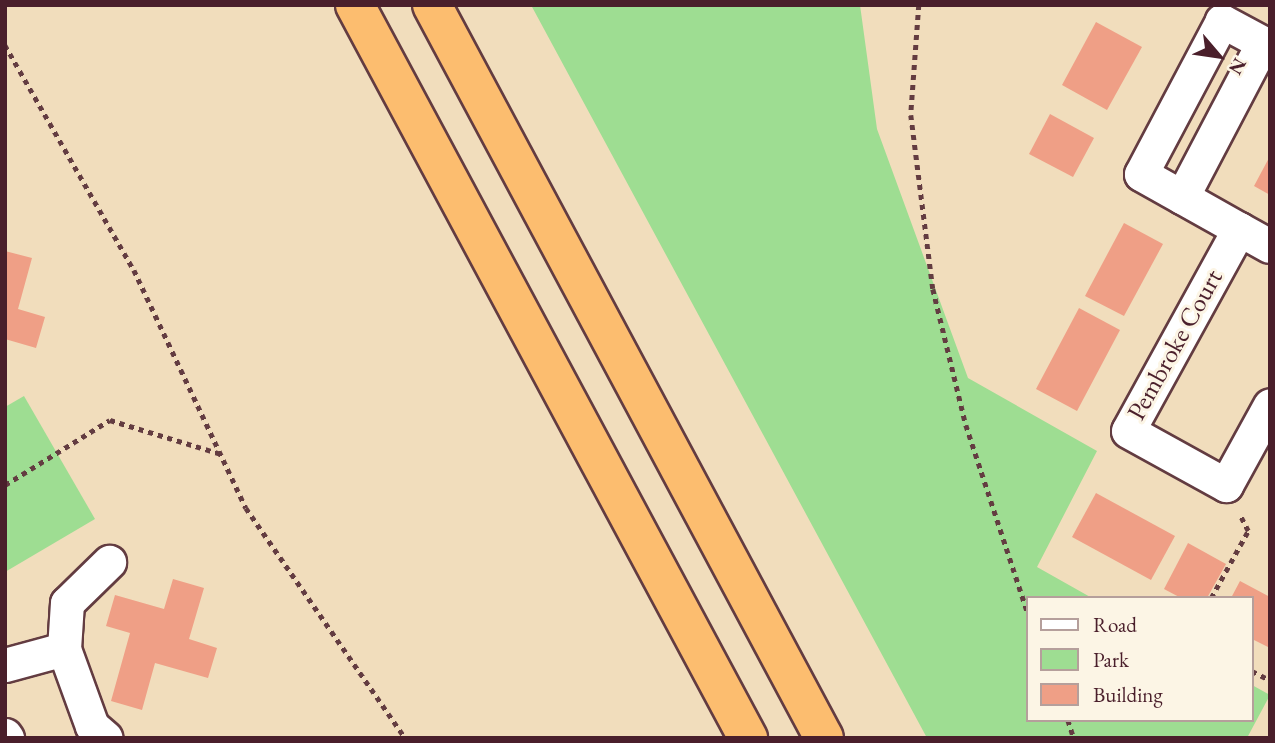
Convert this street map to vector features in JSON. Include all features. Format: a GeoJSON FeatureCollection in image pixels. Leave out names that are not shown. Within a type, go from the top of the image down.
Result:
{"type":"FeatureCollection","features":[{"type":"Feature","properties":{"kind":"highway"},"geometry":{"type":"LineString","coordinates":[[355,5],[748,738]]}},
{"type":"Feature","properties":{"kind":"highway"},"geometry":{"type":"LineString","coordinates":[[432,5],[824,738]]}},
{"type":"Feature","properties":{"kind":"street"},"geometry":{"type":"LineString","coordinates":[[1182,197],[1263,43],[1222,21],[1141,174],[1239,229],[1270,246]]}},
{"type":"Feature","properties":{"kind":"street","name":"Pembroke Court"},"geometry":{"type":"LineString","coordinates":[[1226,485],[1128,430],[1239,229]]}},
{"type":"Feature","properties":{"kind":"street"},"geometry":{"type":"LineString","coordinates":[[1226,485],[1270,405]]}},
{"type":"Feature","properties":{"kind":"street"},"geometry":{"type":"LineString","coordinates":[[106,738],[92,726],[64,649],[67,603],[108,562]]}},
{"type":"Feature","properties":{"kind":"street"},"geometry":{"type":"LineString","coordinates":[[5,665],[64,649]]}},
{"type":"Feature","properties":{"kind":"path"},"geometry":{"type":"LineString","coordinates":[[919,5],[911,115],[933,289],[966,425],[1026,608]]}},
{"type":"Feature","properties":{"kind":"path"},"geometry":{"type":"LineString","coordinates":[[5,45],[134,270],[246,508],[405,738]]}},
{"type":"Feature","properties":{"kind":"path"},"geometry":{"type":"LineString","coordinates":[[5,485],[110,420],[221,454]]}},
{"type":"Feature","properties":{"kind":"path"},"geometry":{"type":"LineString","coordinates":[[1212,596],[1248,531],[1226,485]]}},
{"type":"Feature","properties":{"kind":"path"},"geometry":{"type":"LineString","coordinates":[[1254,672],[1270,680]]}},
{"type":"Feature","properties":{"kind":"green space"},"geometry":{"type":"Polygon","coordinates":[[[531,5],[860,5],[877,129],[968,378],[1097,451],[1037,567],[1088,596],[1026,596],[1026,722],[1254,722],[1254,686],[1270,695],[1247,738],[927,738],[531,5]]]}},
{"type":"Feature","properties":{"kind":"green space"},"geometry":{"type":"Polygon","coordinates":[[[24,396],[95,519],[5,572],[5,407],[24,396]]]}},
{"type":"Feature","properties":{"kind":"building"},"geometry":{"type":"Polygon","coordinates":[[[1096,22],[1142,47],[1107,110],[1062,85],[1096,22]]]}},
{"type":"Feature","properties":{"kind":"building"},"geometry":{"type":"Polygon","coordinates":[[[1050,114],[1094,138],[1073,177],[1029,154],[1050,114]]]}},
{"type":"Feature","properties":{"kind":"building"},"geometry":{"type":"Polygon","coordinates":[[[1270,156],[1270,195],[1254,186],[1270,156]]]}},
{"type":"Feature","properties":{"kind":"building"},"geometry":{"type":"Polygon","coordinates":[[[1124,223],[1163,244],[1124,316],[1085,296],[1124,223]]]}},
{"type":"Feature","properties":{"kind":"building"},"geometry":{"type":"Polygon","coordinates":[[[5,251],[32,258],[18,309],[45,317],[36,348],[5,339],[5,251]]]}},
{"type":"Feature","properties":{"kind":"building"},"geometry":{"type":"Polygon","coordinates":[[[1079,308],[1120,330],[1077,411],[1036,389],[1079,308]]]}},
{"type":"Feature","properties":{"kind":"building"},"geometry":{"type":"Polygon","coordinates":[[[1096,493],[1175,536],[1151,580],[1072,537],[1096,493]]]}},
{"type":"Feature","properties":{"kind":"building"},"geometry":{"type":"Polygon","coordinates":[[[1188,543],[1226,564],[1208,596],[1177,596],[1164,589],[1188,543]]]}},
{"type":"Feature","properties":{"kind":"building"},"geometry":{"type":"Polygon","coordinates":[[[173,579],[204,588],[189,639],[217,648],[208,678],[155,663],[142,710],[111,701],[130,633],[106,626],[115,595],[164,609],[173,579]]]}},
{"type":"Feature","properties":{"kind":"building"},"geometry":{"type":"Polygon","coordinates":[[[1240,581],[1270,597],[1270,648],[1254,640],[1254,596],[1232,596],[1240,581]]]}}]}
